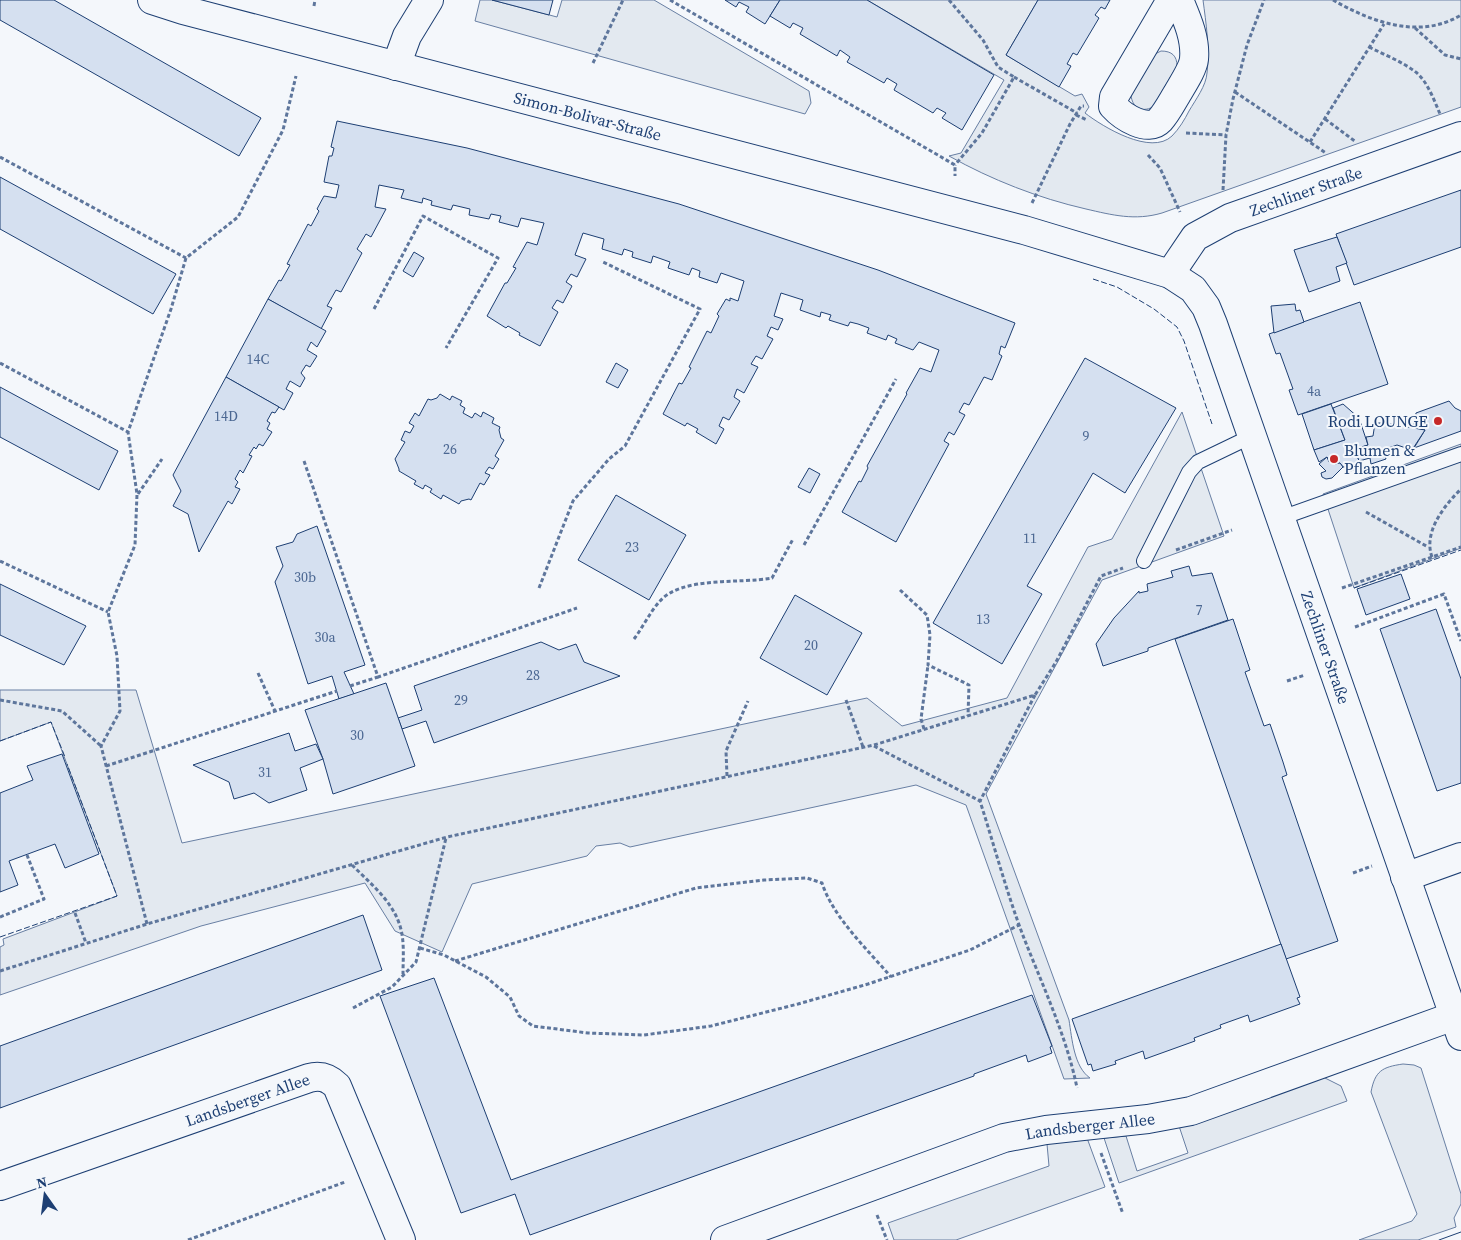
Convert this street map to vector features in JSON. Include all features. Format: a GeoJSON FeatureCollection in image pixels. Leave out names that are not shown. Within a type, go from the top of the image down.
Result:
{"type":"FeatureCollection","features":[{"type":"Feature","properties":{"kind":"street","name":"Simon-Bolivar-Straße"},"geometry":{"type":"LineString","coordinates":[[152,0],[183,10],[1024,230]]}},
{"type":"Feature","properties":{"kind":"street"},"geometry":{"type":"LineString","coordinates":[[396,66],[407,36],[428,0]]}},
{"type":"Feature","properties":{"kind":"street"},"geometry":{"type":"LineString","coordinates":[[1171,0],[1114,97],[1114,106],[1118,112],[1142,125],[1159,121],[1183,84],[1194,61],[1190,26],[1180,0]]}},
{"type":"Feature","properties":{"kind":"street","name":"Zechliner Straße"},"geometry":{"type":"LineString","coordinates":[[1170,274],[1195,237],[1230,218],[1461,136]]}},
{"type":"Feature","properties":{"kind":"street","name":"Zechliner Straße"},"geometry":{"type":"LineString","coordinates":[[1024,230],[1170,274],[1193,289],[1206,307],[1458,1026]]}},
{"type":"Feature","properties":{"kind":"street"},"geometry":{"type":"LineString","coordinates":[[1405,877],[1461,857]]}},
{"type":"Feature","properties":{"kind":"street","name":"Landsberger Allee"},"geometry":{"type":"LineString","coordinates":[[725,1240],[1004,1138],[1046,1130],[1148,1119],[1191,1111],[1458,1026]]}},
{"type":"Feature","properties":{"kind":"street","name":"Landsberger Allee"},"geometry":{"type":"LineString","coordinates":[[0,1186],[303,1079],[318,1076],[331,1080],[336,1086],[402,1240]]}},
{"type":"Feature","properties":{"kind":"lane"},"geometry":{"type":"LineString","coordinates":[[1144,561],[1189,472],[1198,462],[1252,436]]}},
{"type":"Feature","properties":{"kind":"lane"},"geometry":{"type":"LineString","coordinates":[[1280,518],[1461,454]]}},
{"type":"Feature","properties":{"kind":"path"},"geometry":{"type":"LineString","coordinates":[[314,6],[315,0]]}},
{"type":"Feature","properties":{"kind":"path"},"geometry":{"type":"LineString","coordinates":[[593,62],[623,0]]}},
{"type":"Feature","properties":{"kind":"path"},"geometry":{"type":"LineString","coordinates":[[670,0],[954,166]]}},
{"type":"Feature","properties":{"kind":"path"},"geometry":{"type":"LineString","coordinates":[[949,0],[982,40],[998,67],[1077,113]]}},
{"type":"Feature","properties":{"kind":"path"},"geometry":{"type":"LineString","coordinates":[[1224,195],[1222,185],[1226,135],[1247,44],[1264,0]]}},
{"type":"Feature","properties":{"kind":"path"},"geometry":{"type":"LineString","coordinates":[[1333,0],[1354,12],[1384,24],[1415,28],[1450,22],[1461,15]]}},
{"type":"Feature","properties":{"kind":"path"},"geometry":{"type":"LineString","coordinates":[[1310,142],[1384,24]]}},
{"type":"Feature","properties":{"kind":"path"},"geometry":{"type":"LineString","coordinates":[[1415,28],[1445,55],[1461,59]]}},
{"type":"Feature","properties":{"kind":"path"},"geometry":{"type":"LineString","coordinates":[[1369,47],[1398,61],[1418,74],[1431,92],[1442,117]]}},
{"type":"Feature","properties":{"kind":"path"},"geometry":{"type":"LineString","coordinates":[[101,746],[120,711],[117,656],[108,612],[135,545],[137,494],[128,432],[171,309],[186,258],[238,216],[283,130],[296,76]]}},
{"type":"Feature","properties":{"kind":"path"},"geometry":{"type":"LineString","coordinates":[[955,176],[954,166],[982,133],[1014,77]]}},
{"type":"Feature","properties":{"kind":"path"},"geometry":{"type":"LineString","coordinates":[[1235,92],[1332,157]]}},
{"type":"Feature","properties":{"kind":"path"},"geometry":{"type":"LineString","coordinates":[[1024,230],[1032,202],[1081,106],[1114,97]]}},
{"type":"Feature","properties":{"kind":"path"},"geometry":{"type":"LineString","coordinates":[[1325,118],[1362,146]]}},
{"type":"Feature","properties":{"kind":"path"},"geometry":{"type":"LineString","coordinates":[[1184,133],[1226,135]]}},
{"type":"Feature","properties":{"kind":"path"},"geometry":{"type":"LineString","coordinates":[[1142,149],[1160,168],[1180,212]]}},
{"type":"Feature","properties":{"kind":"path"},"geometry":{"type":"LineString","coordinates":[[0,157],[186,258]]}},
{"type":"Feature","properties":{"kind":"path"},"geometry":{"type":"LineString","coordinates":[[374,309],[423,216],[498,258],[446,348]]}},
{"type":"Feature","properties":{"kind":"path"},"geometry":{"type":"LineString","coordinates":[[540,588],[573,501],[609,459],[625,446],[700,309],[601,261]]}},
{"type":"Feature","properties":{"kind":"path"},"geometry":{"type":"LineString","coordinates":[[0,363],[128,432]]}},
{"type":"Feature","properties":{"kind":"path"},"geometry":{"type":"LineString","coordinates":[[804,545],[896,379]]}},
{"type":"Feature","properties":{"kind":"path"},"geometry":{"type":"LineString","coordinates":[[137,494],[162,460]]}},
{"type":"Feature","properties":{"kind":"path"},"geometry":{"type":"LineString","coordinates":[[304,461],[378,677]]}},
{"type":"Feature","properties":{"kind":"path"},"geometry":{"type":"LineString","coordinates":[[1432,557],[1428,547],[1433,528],[1447,503],[1461,489]]}},
{"type":"Feature","properties":{"kind":"path"},"geometry":{"type":"LineString","coordinates":[[1340,498],[1428,547]]}},
{"type":"Feature","properties":{"kind":"path"},"geometry":{"type":"LineString","coordinates":[[634,639],[661,600],[673,591],[701,584],[772,578],[793,539]]}},
{"type":"Feature","properties":{"kind":"path"},"geometry":{"type":"LineString","coordinates":[[1342,588],[1461,547]]}},
{"type":"Feature","properties":{"kind":"path"},"geometry":{"type":"LineString","coordinates":[[0,561],[108,612]]}},
{"type":"Feature","properties":{"kind":"path"},"geometry":{"type":"LineString","coordinates":[[900,590],[927,615],[930,635],[922,719],[924,730]]}},
{"type":"Feature","properties":{"kind":"path"},"geometry":{"type":"LineString","coordinates":[[1355,627],[1444,594],[1461,641]]}},
{"type":"Feature","properties":{"kind":"path"},"geometry":{"type":"LineString","coordinates":[[350,686],[577,608]]}},
{"type":"Feature","properties":{"kind":"path"},"geometry":{"type":"LineString","coordinates":[[980,801],[1035,695],[1056,662]]}},
{"type":"Feature","properties":{"kind":"path"},"geometry":{"type":"LineString","coordinates":[[928,665],[969,685],[968,716]]}},
{"type":"Feature","properties":{"kind":"path"},"geometry":{"type":"LineString","coordinates":[[258,673],[275,711]]}},
{"type":"Feature","properties":{"kind":"path"},"geometry":{"type":"LineString","coordinates":[[106,766],[337,691]]}},
{"type":"Feature","properties":{"kind":"path"},"geometry":{"type":"LineString","coordinates":[[0,971],[147,924],[447,838],[874,745],[1035,695]]}},
{"type":"Feature","properties":{"kind":"path"},"geometry":{"type":"LineString","coordinates":[[0,700],[62,711],[101,746],[147,924]]}},
{"type":"Feature","properties":{"kind":"path"},"geometry":{"type":"LineString","coordinates":[[846,700],[863,747]]}},
{"type":"Feature","properties":{"kind":"path"},"geometry":{"type":"LineString","coordinates":[[727,776],[726,751],[748,701]]}},
{"type":"Feature","properties":{"kind":"path"},"geometry":{"type":"LineString","coordinates":[[874,745],[980,801],[1019,925],[1066,1047],[1076,1088]]}},
{"type":"Feature","properties":{"kind":"path"},"geometry":{"type":"LineString","coordinates":[[353,1008],[392,987],[416,962],[447,838]]}},
{"type":"Feature","properties":{"kind":"path"},"geometry":{"type":"LineString","coordinates":[[0,917],[44,899],[27,855]]}},
{"type":"Feature","properties":{"kind":"path"},"geometry":{"type":"LineString","coordinates":[[352,865],[392,908],[400,924],[403,940],[403,975]]}},
{"type":"Feature","properties":{"kind":"path"},"geometry":{"type":"LineString","coordinates":[[455,962],[696,888],[764,880],[807,878],[822,882],[826,895],[840,917],[891,977]]}},
{"type":"Feature","properties":{"kind":"path"},"geometry":{"type":"LineString","coordinates":[[75,913],[86,943]]}},
{"type":"Feature","properties":{"kind":"path"},"geometry":{"type":"LineString","coordinates":[[420,948],[444,955],[486,977],[510,997],[519,1016],[533,1026],[588,1033],[644,1035],[711,1026],[798,1004],[891,977],[970,950],[1019,925]]}},
{"type":"Feature","properties":{"kind":"path"},"geometry":{"type":"LineString","coordinates":[[1091,1126],[1123,1214]]}},
{"type":"Feature","properties":{"kind":"path"},"geometry":{"type":"LineString","coordinates":[[188,1240],[350,1181]]}},
{"type":"Feature","properties":{"kind":"shaded area"},"geometry":{"type":"Polygon","coordinates":[[[480,0],[492,0],[557,17],[562,0],[654,0],[809,91],[811,103],[805,114],[475,21],[480,0]]]}},
{"type":"Feature","properties":{"kind":"shaded area"},"geometry":{"type":"Polygon","coordinates":[[[867,0],[1038,0],[1006,55],[1075,96],[1082,94],[1089,107],[1085,113],[1103,125],[1127,137],[1152,143],[1163,141],[1175,133],[1184,121],[1205,83],[1208,55],[1203,0],[1461,0],[1461,107],[1162,213],[1142,217],[1114,215],[1068,205],[1033,194],[982,173],[949,156],[961,153],[1004,80],[867,0]]]}},
{"type":"Feature","properties":{"kind":"shaded area"},"geometry":{"type":"Polygon","coordinates":[[[1161,51],[1173,55],[1177,66],[1153,107],[1149,109],[1138,108],[1133,103],[1131,95],[1155,54],[1161,51]]]}},
{"type":"Feature","properties":{"kind":"shaded area"},"geometry":{"type":"Polygon","coordinates":[[[1182,412],[1224,536],[1102,580],[986,794],[1069,1020],[1077,1060],[1080,1067],[1090,1078],[1064,1079],[966,805],[916,785],[630,847],[620,843],[596,846],[587,856],[472,884],[442,952],[395,931],[365,883],[201,926],[0,995],[0,947],[4,945],[3,939],[117,896],[51,722],[0,741],[0,690],[136,690],[182,843],[867,698],[902,726],[1007,698],[1088,547],[1112,539],[1182,412]]]}},
{"type":"Feature","properties":{"kind":"shaded area"},"geometry":{"type":"Polygon","coordinates":[[[1461,444],[1461,548],[1354,588],[1323,494],[1461,444]]]}},
{"type":"Feature","properties":{"kind":"shaded area"},"geometry":{"type":"Polygon","coordinates":[[[1403,1064],[1421,1068],[1461,1194],[1461,1204],[1454,1218],[1456,1227],[1418,1240],[1359,1240],[1412,1221],[1417,1214],[1371,1092],[1375,1079],[1381,1071],[1403,1064]]]}},
{"type":"Feature","properties":{"kind":"shaded area"},"geometry":{"type":"Polygon","coordinates":[[[1323,1077],[1341,1086],[1347,1101],[1119,1183],[1104,1138],[1126,1136],[1137,1171],[1188,1153],[1179,1126],[1323,1077]]]}},
{"type":"Feature","properties":{"kind":"shaded area"},"geometry":{"type":"Polygon","coordinates":[[[1087,1138],[1105,1187],[956,1240],[894,1240],[888,1223],[1049,1166],[1047,1144],[1087,1138]]]}},
{"type":"Feature","properties":{"kind":"building"},"geometry":{"type":"Polygon","coordinates":[[[0,0],[54,0],[261,118],[239,156],[0,20],[0,0]]]}},
{"type":"Feature","properties":{"kind":"building"},"geometry":{"type":"Polygon","coordinates":[[[492,0],[553,0],[549,15],[492,0]]]}},
{"type":"Feature","properties":{"kind":"building"},"geometry":{"type":"Polygon","coordinates":[[[725,0],[780,0],[765,24],[746,12],[749,7],[739,2],[736,7],[725,0]]]}},
{"type":"Feature","properties":{"kind":"building"},"geometry":{"type":"Polygon","coordinates":[[[780,0],[867,0],[994,75],[962,130],[942,118],[946,113],[937,108],[933,113],[894,90],[897,84],[887,78],[884,83],[847,62],[850,57],[840,50],[837,56],[800,34],[803,28],[793,23],[790,28],[770,16],[780,0]]]}},
{"type":"Feature","properties":{"kind":"building"},"geometry":{"type":"Polygon","coordinates":[[[1038,0],[1110,0],[1105,9],[1101,7],[1095,15],[1099,18],[1077,55],[1073,53],[1067,64],[1071,66],[1059,87],[1006,55],[1038,0]]]}},
{"type":"Feature","properties":{"kind":"building"},"geometry":{"type":"Polygon","coordinates":[[[337,121],[467,148],[679,204],[878,270],[1015,323],[1005,348],[1001,346],[999,354],[1002,356],[992,380],[984,377],[969,405],[964,403],[959,412],[965,415],[954,435],[949,432],[944,441],[949,444],[896,542],[842,512],[859,481],[861,482],[868,468],[867,466],[920,368],[931,372],[939,350],[919,342],[913,350],[895,343],[897,339],[888,335],[886,340],[867,333],[869,328],[858,324],[850,322],[848,326],[829,320],[831,315],[821,312],[820,317],[800,310],[803,300],[781,293],[774,316],[783,319],[778,330],[771,327],[767,336],[773,339],[762,359],[756,356],[751,364],[758,367],[744,393],[737,389],[734,397],[740,401],[729,420],[723,417],[719,426],[724,429],[716,444],[696,432],[698,429],[687,423],[685,426],[663,414],[679,383],[682,384],[691,368],[689,367],[707,331],[711,333],[719,316],[717,314],[726,299],[730,301],[730,298],[738,301],[744,281],[721,273],[717,283],[699,277],[700,271],[692,268],[689,275],[668,268],[670,262],[653,256],[651,263],[632,257],[633,252],[624,249],[622,255],[602,249],[604,239],[583,233],[575,255],[586,259],[577,277],[571,274],[566,282],[572,286],[563,303],[557,300],[552,308],[558,312],[540,346],[519,335],[520,333],[508,326],[506,328],[487,316],[505,283],[507,283],[516,268],[513,267],[527,242],[537,245],[544,223],[521,218],[518,227],[499,222],[501,216],[491,214],[489,219],[469,215],[470,209],[453,205],[451,210],[431,205],[432,201],[423,198],[422,203],[401,198],[404,190],[379,185],[375,207],[386,209],[371,237],[366,234],[357,249],[362,253],[341,292],[336,290],[327,306],[332,308],[321,329],[268,299],[290,265],[287,264],[308,224],[311,226],[324,196],[336,198],[339,185],[324,182],[329,156],[332,156],[334,148],[331,147],[337,121]]]}},
{"type":"Feature","properties":{"kind":"building"},"geometry":{"type":"Polygon","coordinates":[[[0,177],[176,274],[153,314],[0,229],[0,177]]]}},
{"type":"Feature","properties":{"kind":"building"},"geometry":{"type":"Polygon","coordinates":[[[1461,190],[1461,247],[1354,285],[1336,234],[1461,190]]]}},
{"type":"Feature","properties":{"kind":"building"},"geometry":{"type":"Polygon","coordinates":[[[1337,237],[1347,263],[1336,267],[1340,281],[1309,292],[1294,250],[1337,237]]]}},
{"type":"Feature","properties":{"kind":"building"},"geometry":{"type":"Polygon","coordinates":[[[414,252],[424,258],[413,277],[403,271],[414,252]]]}},
{"type":"Feature","properties":{"kind":"building"},"geometry":{"type":"Polygon","coordinates":[[[268,299],[326,331],[317,347],[311,342],[307,350],[317,356],[310,367],[306,365],[301,373],[305,378],[300,387],[290,381],[286,389],[293,393],[284,410],[226,377],[268,299]]]}},
{"type":"Feature","properties":{"kind":"building"},"geometry":{"type":"Polygon","coordinates":[[[1360,302],[1388,384],[1298,415],[1289,390],[1293,389],[1280,353],[1276,354],[1269,334],[1360,302]]]}},
{"type":"Feature","properties":{"kind":"building"},"geometry":{"type":"Polygon","coordinates":[[[1295,304],[1296,311],[1300,310],[1304,322],[1274,333],[1271,306],[1295,304]]]}},
{"type":"Feature","properties":{"kind":"building"},"geometry":{"type":"Polygon","coordinates":[[[1085,358],[1176,408],[1125,493],[1093,473],[1027,586],[1042,594],[1002,664],[933,623],[1085,358]]]}},
{"type":"Feature","properties":{"kind":"building"},"geometry":{"type":"Polygon","coordinates":[[[616,363],[628,370],[618,388],[606,382],[616,363]]]}},
{"type":"Feature","properties":{"kind":"building"},"geometry":{"type":"Polygon","coordinates":[[[226,377],[279,407],[275,413],[272,412],[267,421],[270,423],[267,429],[272,432],[263,446],[259,444],[256,449],[254,447],[249,455],[252,456],[243,473],[240,470],[235,479],[238,482],[235,487],[240,489],[232,504],[228,501],[199,552],[188,514],[173,506],[181,491],[173,475],[226,377]]]}},
{"type":"Feature","properties":{"kind":"building"},"geometry":{"type":"Polygon","coordinates":[[[0,387],[118,451],[99,490],[0,437],[0,387]]]}},
{"type":"Feature","properties":{"kind":"building"},"geometry":{"type":"Polygon","coordinates":[[[440,394],[450,400],[452,396],[462,401],[460,405],[465,408],[463,413],[472,418],[475,413],[481,417],[483,412],[494,418],[492,423],[500,427],[501,438],[504,440],[495,456],[499,459],[493,469],[489,467],[485,473],[490,475],[484,485],[480,483],[471,500],[461,501],[459,504],[443,495],[441,499],[430,492],[432,489],[425,485],[423,489],[414,484],[416,481],[399,471],[395,459],[405,442],[401,440],[405,431],[410,433],[414,426],[409,423],[415,413],[419,416],[428,399],[437,398],[440,394]]]}},
{"type":"Feature","properties":{"kind":"building","name":"Rodi LOUNGE"},"geometry":{"type":"Polygon","coordinates":[[[1449,401],[1455,408],[1461,411],[1461,431],[1414,448],[1425,430],[1413,428],[1416,413],[1449,401]]]}},
{"type":"Feature","properties":{"kind":"building"},"geometry":{"type":"Polygon","coordinates":[[[1331,404],[1345,440],[1314,450],[1302,414],[1331,404]]]}},
{"type":"Feature","properties":{"kind":"building"},"geometry":{"type":"Polygon","coordinates":[[[1343,404],[1359,418],[1368,445],[1355,449],[1361,467],[1348,472],[1346,467],[1343,467],[1340,463],[1335,464],[1335,460],[1329,462],[1327,457],[1319,462],[1314,450],[1345,440],[1333,408],[1343,404]]]}},
{"type":"Feature","properties":{"kind":"building"},"geometry":{"type":"Polygon","coordinates":[[[1375,423],[1425,430],[1412,450],[1397,445],[1383,450],[1386,459],[1371,464],[1370,458],[1359,461],[1355,449],[1368,445],[1366,437],[1373,436],[1375,423]]]}},
{"type":"Feature","properties":{"kind":"building"},"geometry":{"type":"Polygon","coordinates":[[[1327,457],[1329,462],[1335,460],[1335,464],[1340,463],[1343,467],[1332,478],[1326,479],[1322,477],[1321,473],[1326,471],[1319,464],[1327,457]]]}},
{"type":"Feature","properties":{"kind":"building"},"geometry":{"type":"Polygon","coordinates":[[[809,468],[820,474],[810,493],[798,487],[809,468]]]}},
{"type":"Feature","properties":{"kind":"building"},"geometry":{"type":"Polygon","coordinates":[[[616,495],[686,535],[649,600],[578,560],[616,495]]]}},
{"type":"Feature","properties":{"kind":"building"},"geometry":{"type":"Polygon","coordinates":[[[317,526],[365,665],[344,672],[354,694],[339,699],[332,676],[308,684],[275,582],[283,566],[276,547],[293,542],[297,534],[317,526]]]}},
{"type":"Feature","properties":{"kind":"building"},"geometry":{"type":"Polygon","coordinates":[[[1189,566],[1192,576],[1212,573],[1228,620],[1103,666],[1096,644],[1114,618],[1139,591],[1139,593],[1148,591],[1147,584],[1173,577],[1171,571],[1189,566]]]}},
{"type":"Feature","properties":{"kind":"building"},"geometry":{"type":"Polygon","coordinates":[[[1401,574],[1410,599],[1366,615],[1357,589],[1401,574]]]}},
{"type":"Feature","properties":{"kind":"building"},"geometry":{"type":"Polygon","coordinates":[[[0,584],[86,626],[64,665],[0,635],[0,584]]]}},
{"type":"Feature","properties":{"kind":"building"},"geometry":{"type":"Polygon","coordinates":[[[795,595],[862,633],[827,695],[760,658],[795,595]]]}},
{"type":"Feature","properties":{"kind":"building"},"geometry":{"type":"Polygon","coordinates":[[[1436,609],[1461,679],[1461,783],[1437,791],[1380,629],[1436,609]]]}},
{"type":"Feature","properties":{"kind":"building"},"geometry":{"type":"Polygon","coordinates":[[[1233,619],[1250,670],[1245,672],[1264,726],[1270,724],[1287,775],[1282,777],[1338,941],[1286,959],[1175,639],[1233,619]]]}},
{"type":"Feature","properties":{"kind":"building"},"geometry":{"type":"Polygon","coordinates":[[[541,642],[559,650],[576,644],[584,662],[620,676],[434,743],[426,721],[402,729],[398,718],[422,710],[414,686],[541,642]]]}},
{"type":"Feature","properties":{"kind":"building"},"geometry":{"type":"Polygon","coordinates":[[[386,683],[415,766],[333,794],[323,759],[305,710],[386,683]]]}},
{"type":"Feature","properties":{"kind":"building"},"geometry":{"type":"Polygon","coordinates":[[[289,733],[295,751],[316,744],[323,759],[300,768],[307,790],[269,803],[254,793],[234,799],[229,782],[193,765],[289,733]]]}},
{"type":"Feature","properties":{"kind":"building"},"geometry":{"type":"Polygon","coordinates":[[[62,754],[99,854],[65,868],[55,844],[9,861],[18,885],[0,892],[0,793],[33,780],[27,766],[62,754]]]}},
{"type":"Feature","properties":{"kind":"building"},"geometry":{"type":"Polygon","coordinates":[[[363,915],[382,970],[0,1108],[0,1046],[363,915]]]}},
{"type":"Feature","properties":{"kind":"building"},"geometry":{"type":"Polygon","coordinates":[[[1281,944],[1300,997],[1297,998],[1300,1004],[1250,1022],[1248,1015],[1220,1025],[1221,1028],[1194,1038],[1195,1041],[1145,1059],[1143,1051],[1115,1061],[1116,1064],[1093,1071],[1091,1064],[1088,1065],[1072,1019],[1281,944]]]}},
{"type":"Feature","properties":{"kind":"building"},"geometry":{"type":"Polygon","coordinates":[[[434,978],[511,1180],[1032,995],[1052,1046],[1050,1047],[1052,1053],[1028,1062],[1026,1055],[974,1074],[974,1076],[530,1235],[515,1194],[461,1213],[380,996],[434,978]]]}},
{"type":"Feature","properties":{"kind":"tram line"},"geometry":{"type":"LineString","coordinates":[[1439,1240],[1461,1232]]}},
{"type":"Feature","properties":{"kind":"fence"},"geometry":{"type":"LineString","coordinates":[[1093,279],[1117,287],[1154,309],[1177,327],[1184,341],[1212,424]]}},
{"type":"Feature","properties":{"kind":"fence"},"geometry":{"type":"LineString","coordinates":[[1354,588],[1461,550]]}},
{"type":"Feature","properties":{"kind":"fence"},"geometry":{"type":"LineString","coordinates":[[0,741],[51,722],[65,757]]}},
{"type":"Feature","properties":{"kind":"fence"},"geometry":{"type":"LineString","coordinates":[[0,937],[117,896],[67,764]]}},
{"type":"Feature","properties":{"kind":"place","name":"Rodi LOUNGE"},"geometry":{"type":"Point","coordinates":[1438,421]}},
{"type":"Feature","properties":{"kind":"place","name":"Blumen & Pflanzen"},"geometry":{"type":"Point","coordinates":[1334,459]}}]}
